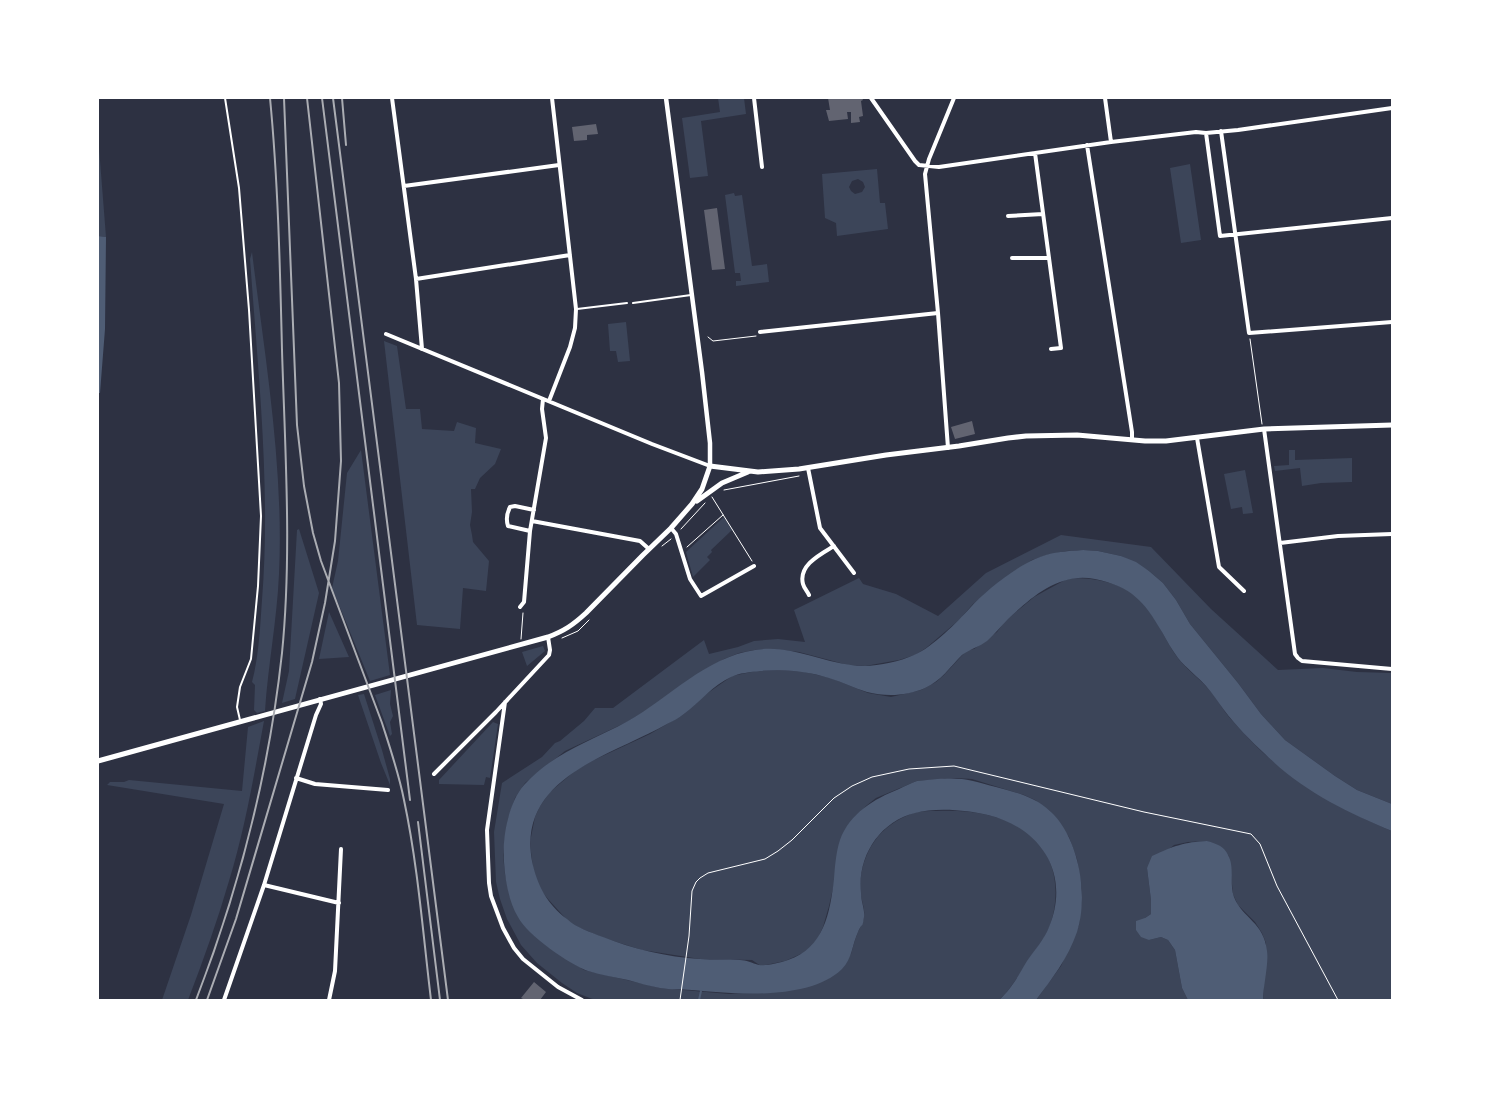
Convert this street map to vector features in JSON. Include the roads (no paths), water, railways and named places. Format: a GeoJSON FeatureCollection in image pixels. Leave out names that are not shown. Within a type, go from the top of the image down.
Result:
{"type":"FeatureCollection","features":[{"type":"Feature","properties":{"kind":"main road"},"geometry":{"type":"LineString","coordinates":[[98,761],[563,632],[572,626],[692,504],[702,489],[710,466],[771,472],[886,455],[948,450],[1008,438],[1060,435],[1166,441],[1264,429],[1392,425]]}},
{"type":"Feature","properties":{"kind":"main road"},"geometry":{"type":"LineString","coordinates":[[692,504],[722,483],[750,471]]}},
{"type":"Feature","properties":{"kind":"street"},"geometry":{"type":"LineString","coordinates":[[392,98],[416,279],[422,349]]}},
{"type":"Feature","properties":{"kind":"street"},"geometry":{"type":"LineString","coordinates":[[549,401],[575,328],[576,309],[552,98]]}},
{"type":"Feature","properties":{"kind":"street"},"geometry":{"type":"LineString","coordinates":[[386,334],[710,466],[710,439],[666,98]]}},
{"type":"Feature","properties":{"kind":"street"},"geometry":{"type":"LineString","coordinates":[[754,98],[762,167]]}},
{"type":"Feature","properties":{"kind":"street"},"geometry":{"type":"LineString","coordinates":[[871,98],[915,161],[926,166],[939,167],[1111,142],[1196,132],[1221,132],[1392,108]]}},
{"type":"Feature","properties":{"kind":"street"},"geometry":{"type":"LineString","coordinates":[[948,450],[938,313],[925,180],[926,166],[954,98]]}},
{"type":"Feature","properties":{"kind":"street"},"geometry":{"type":"LineString","coordinates":[[1105,98],[1111,142]]}},
{"type":"Feature","properties":{"kind":"street"},"geometry":{"type":"LineString","coordinates":[[1221,132],[1249,332],[1392,322]]}},
{"type":"Feature","properties":{"kind":"street"},"geometry":{"type":"LineString","coordinates":[[1206,133],[1220,236],[1392,218]]}},
{"type":"Feature","properties":{"kind":"street"},"geometry":{"type":"LineString","coordinates":[[1087,146],[1123,369],[1132,440]]}},
{"type":"Feature","properties":{"kind":"street"},"geometry":{"type":"LineString","coordinates":[[1035,153],[1061,348],[1051,349]]}},
{"type":"Feature","properties":{"kind":"street"},"geometry":{"type":"LineString","coordinates":[[404,186],[559,165]]}},
{"type":"Feature","properties":{"kind":"street"},"geometry":{"type":"LineString","coordinates":[[1008,216],[1043,214]]}},
{"type":"Feature","properties":{"kind":"street"},"geometry":{"type":"LineString","coordinates":[[416,279],[570,255]]}},
{"type":"Feature","properties":{"kind":"street"},"geometry":{"type":"LineString","coordinates":[[1012,258],[1049,258]]}},
{"type":"Feature","properties":{"kind":"street"},"geometry":{"type":"LineString","coordinates":[[760,332],[938,313]]}},
{"type":"Feature","properties":{"kind":"street"},"geometry":{"type":"LineString","coordinates":[[520,607],[524,602],[530,531],[546,438],[542,410],[543,399]]}},
{"type":"Feature","properties":{"kind":"street"},"geometry":{"type":"LineString","coordinates":[[1264,429],[1295,654],[1302,660],[1313,662],[1392,669]]}},
{"type":"Feature","properties":{"kind":"street"},"geometry":{"type":"LineString","coordinates":[[1197,438],[1218,567],[1244,591]]}},
{"type":"Feature","properties":{"kind":"street"},"geometry":{"type":"LineString","coordinates":[[808,468],[820,528],[854,573]]}},
{"type":"Feature","properties":{"kind":"street"},"geometry":{"type":"LineString","coordinates":[[530,531],[511,528],[506,521],[510,507],[515,506],[534,510]]}},
{"type":"Feature","properties":{"kind":"street"},"geometry":{"type":"LineString","coordinates":[[532,522],[640,541],[649,549]]}},
{"type":"Feature","properties":{"kind":"street"},"geometry":{"type":"LineString","coordinates":[[670,528],[676,534],[690,579],[701,596],[754,566]]}},
{"type":"Feature","properties":{"kind":"street"},"geometry":{"type":"LineString","coordinates":[[1280,543],[1338,536],[1392,534]]}},
{"type":"Feature","properties":{"kind":"street"},"geometry":{"type":"LineString","coordinates":[[809,595],[803,584],[807,566],[810,561],[834,546]]}},
{"type":"Feature","properties":{"kind":"street"},"geometry":{"type":"LineString","coordinates":[[434,774],[549,655],[548,637]]}},
{"type":"Feature","properties":{"kind":"street"},"geometry":{"type":"LineString","coordinates":[[224,1000],[264,885],[296,778],[321,704],[320,699]]}},
{"type":"Feature","properties":{"kind":"street"},"geometry":{"type":"LineString","coordinates":[[505,702],[487,830],[491,896],[503,928],[514,948],[523,959],[558,987],[582,1000]]}},
{"type":"Feature","properties":{"kind":"street"},"geometry":{"type":"LineString","coordinates":[[296,778],[315,784],[388,790]]}},
{"type":"Feature","properties":{"kind":"street"},"geometry":{"type":"LineString","coordinates":[[329,1000],[335,971],[341,849]]}},
{"type":"Feature","properties":{"kind":"street"},"geometry":{"type":"LineString","coordinates":[[264,885],[339,903]]}},
{"type":"Feature","properties":{"kind":"lane"},"geometry":{"type":"LineString","coordinates":[[226,98],[239,188],[249,310],[261,516],[258,586],[251,659],[240,687],[237,707],[240,721]]}},
{"type":"Feature","properties":{"kind":"lane"},"geometry":{"type":"LineString","coordinates":[[632,302],[692,295]]}},
{"type":"Feature","properties":{"kind":"lane"},"geometry":{"type":"LineString","coordinates":[[576,309],[627,303]]}},
{"type":"Feature","properties":{"kind":"waterway"},"geometry":{"type":"LineString","coordinates":[[699,1000],[701,991]]}},
{"type":"Feature","properties":{"kind":"railway"},"geometry":{"type":"LineString","coordinates":[[196,1000],[226,916],[250,830],[269,742],[282,653],[287,578],[287,502],[278,224],[270,98]]}},
{"type":"Feature","properties":{"kind":"railway"},"geometry":{"type":"LineString","coordinates":[[284,98],[297,425],[304,486],[313,533],[321,561],[382,723],[400,781],[413,850],[431,1000]]}},
{"type":"Feature","properties":{"kind":"railway"},"geometry":{"type":"LineString","coordinates":[[207,1000],[236,919],[312,662],[325,603],[335,541],[341,461],[339,383],[307,98]]}},
{"type":"Feature","properties":{"kind":"railway"},"geometry":{"type":"LineString","coordinates":[[322,98],[410,800]]}},
{"type":"Feature","properties":{"kind":"railway"},"geometry":{"type":"LineString","coordinates":[[333,98],[448,1000]]}},
{"type":"Feature","properties":{"kind":"railway"},"geometry":{"type":"LineString","coordinates":[[342,98],[346,145]]}},
{"type":"Feature","properties":{"kind":"railway"},"geometry":{"type":"LineString","coordinates":[[418,822],[440,1000]]}}]}
